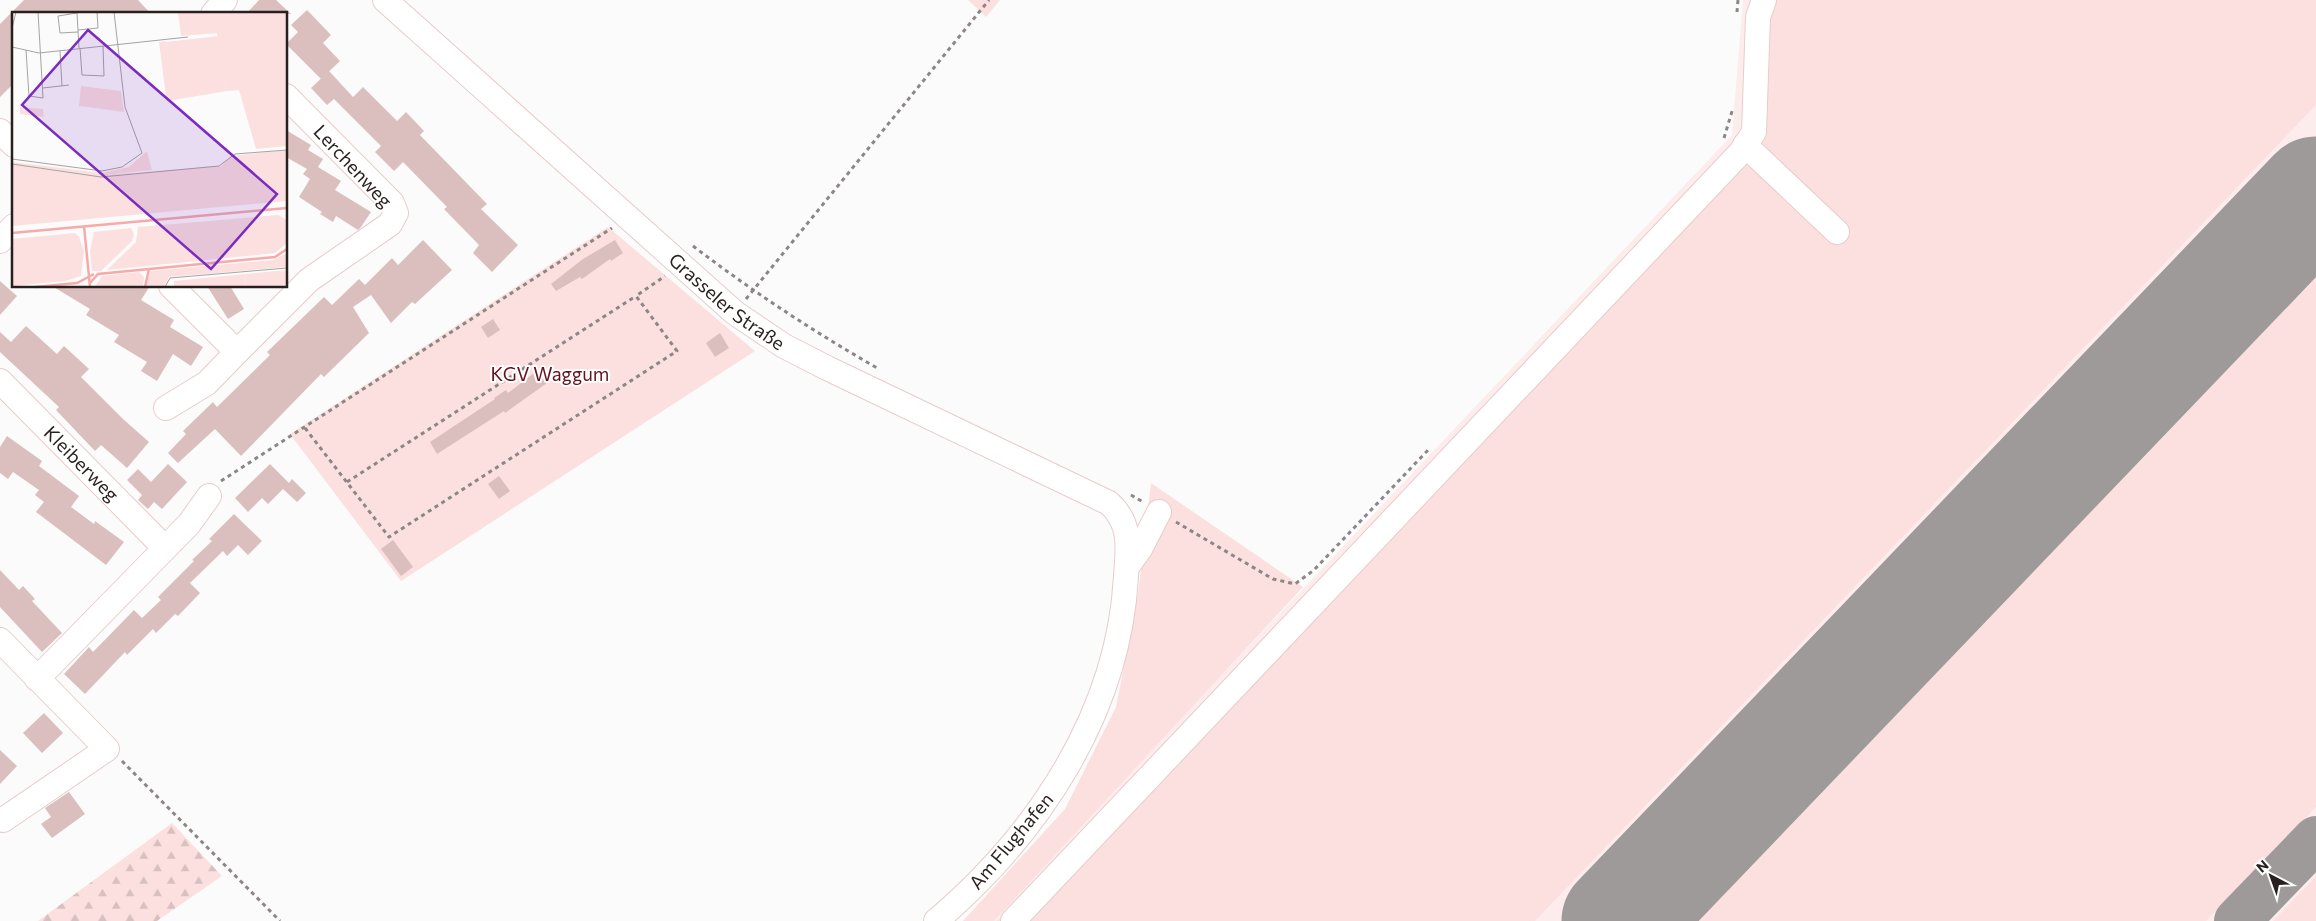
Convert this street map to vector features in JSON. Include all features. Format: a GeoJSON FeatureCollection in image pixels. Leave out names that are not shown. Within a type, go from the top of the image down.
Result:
{"type":"FeatureCollection","features":[{"type":"Feature","properties":{"kind":"street"},"geometry":{"type":"LineString","coordinates":[[215,12],[225,0]]}},
{"type":"Feature","properties":{"kind":"street","name":"Grasseler Straße"},"geometry":{"type":"LineString","coordinates":[[385,0],[680,266],[735,313],[784,346],[1109,503],[1124,521]]}},
{"type":"Feature","properties":{"kind":"street"},"geometry":{"type":"LineString","coordinates":[[1013,921],[1745,145],[1754,132],[1758,17],[1764,0]]}},
{"type":"Feature","properties":{"kind":"street","name":"Lerchenweg"},"geometry":{"type":"LineString","coordinates":[[166,408],[207,383],[309,280],[390,224],[396,213],[392,203],[288,98]]}},
{"type":"Feature","properties":{"kind":"street"},"geometry":{"type":"LineString","coordinates":[[0,131],[12,143]]}},
{"type":"Feature","properties":{"kind":"street"},"geometry":{"type":"LineString","coordinates":[[1745,145],[1837,232]]}},
{"type":"Feature","properties":{"kind":"street"},"geometry":{"type":"LineString","coordinates":[[0,241],[12,228]]}},
{"type":"Feature","properties":{"kind":"street"},"geometry":{"type":"LineString","coordinates":[[173,288],[237,352]]}},
{"type":"Feature","properties":{"kind":"street","name":"Kleiberweg"},"geometry":{"type":"LineString","coordinates":[[0,381],[164,548]]}},
{"type":"Feature","properties":{"kind":"street"},"geometry":{"type":"LineString","coordinates":[[37,678],[189,524],[209,496]]}},
{"type":"Feature","properties":{"kind":"street"},"geometry":{"type":"LineString","coordinates":[[1127,567],[1140,549],[1159,512]]}},
{"type":"Feature","properties":{"kind":"street","name":"Am Flughafen"},"geometry":{"type":"LineString","coordinates":[[936,921],[971,889],[1022,834],[1050,797],[1078,750],[1097,706],[1115,654],[1126,595],[1127,567],[1124,521]]}},
{"type":"Feature","properties":{"kind":"street"},"geometry":{"type":"LineString","coordinates":[[0,640],[107,748],[3,820],[0,819]]}},
{"type":"Feature","properties":{"kind":"path"},"geometry":{"type":"LineString","coordinates":[[735,313],[989,0]]}},
{"type":"Feature","properties":{"kind":"path"},"geometry":{"type":"LineString","coordinates":[[1737,19],[1738,0]]}},
{"type":"Feature","properties":{"kind":"path"},"geometry":{"type":"LineString","coordinates":[[1719,145],[1725,138],[1734,106]]}},
{"type":"Feature","properties":{"kind":"path"},"geometry":{"type":"LineString","coordinates":[[209,496],[220,482],[627,218]]}},
{"type":"Feature","properties":{"kind":"path"},"geometry":{"type":"LineString","coordinates":[[688,243],[754,290],[839,346],[880,369]]}},
{"type":"Feature","properties":{"kind":"path"},"geometry":{"type":"LineString","coordinates":[[347,482],[680,266]]}},
{"type":"Feature","properties":{"kind":"path"},"geometry":{"type":"LineString","coordinates":[[305,428],[389,537],[677,351],[636,296]]}},
{"type":"Feature","properties":{"kind":"path"},"geometry":{"type":"LineString","coordinates":[[1126,493],[1273,579],[1295,584],[1314,570],[1431,447]]}},
{"type":"Feature","properties":{"kind":"path"},"geometry":{"type":"LineString","coordinates":[[107,748],[280,921]]}},
{"type":"Feature","properties":{"kind":"shaded area"},"geometry":{"type":"Polygon","coordinates":[[[1743,0],[2316,0],[2316,921],[989,921],[1732,135],[1743,0]]]}},
{"type":"Feature","properties":{"kind":"green space"},"geometry":{"type":"Polygon","coordinates":[[[968,0],[1000,0],[986,17],[968,0]]]}},
{"type":"Feature","properties":{"kind":"green space"},"geometry":{"type":"Polygon","coordinates":[[[1771,0],[2316,0],[2316,105],[1535,921],[996,921],[1048,887],[1758,139],[1771,0]]]}},
{"type":"Feature","properties":{"kind":"green space","name":"KGV Waggum"},"geometry":{"type":"Polygon","coordinates":[[[608,227],[755,351],[401,581],[290,434],[608,227]]]}},
{"type":"Feature","properties":{"kind":"green space"},"geometry":{"type":"Polygon","coordinates":[[[2316,275],[2316,807],[2206,921],[1695,921],[2316,275]]]}},
{"type":"Feature","properties":{"kind":"green space"},"geometry":{"type":"Polygon","coordinates":[[[1151,483],[1303,587],[994,921],[963,921],[1065,809],[1116,707],[1138,594],[1151,483]]]}},
{"type":"Feature","properties":{"kind":"green space"},"geometry":{"type":"Polygon","coordinates":[[[172,823],[222,876],[157,921],[38,921],[172,823]]]}},
{"type":"Feature","properties":{"kind":"green space"},"geometry":{"type":"Polygon","coordinates":[[[2316,876],[2316,921],[2273,921],[2316,876]]]}},
{"type":"Feature","properties":{"kind":"building"},"geometry":{"type":"Polygon","coordinates":[[[24,0],[138,0],[149,12],[12,12],[24,0]]]}},
{"type":"Feature","properties":{"kind":"building"},"geometry":{"type":"Polygon","coordinates":[[[259,0],[276,0],[291,14],[288,14],[288,12],[248,12],[259,0]]]}},
{"type":"Feature","properties":{"kind":"building"},"geometry":{"type":"Polygon","coordinates":[[[307,10],[331,35],[323,43],[340,61],[321,79],[288,46],[288,42],[298,32],[291,25],[307,10]]]}},
{"type":"Feature","properties":{"kind":"building"},"geometry":{"type":"Polygon","coordinates":[[[12,12],[12,85],[0,97],[0,24],[12,12]]]}},
{"type":"Feature","properties":{"kind":"building"},"geometry":{"type":"Polygon","coordinates":[[[329,71],[353,97],[363,87],[397,121],[406,112],[424,131],[420,135],[487,204],[481,209],[518,245],[492,272],[473,253],[479,245],[444,209],[447,207],[403,162],[394,171],[375,152],[381,146],[334,99],[327,105],[311,88],[329,71]]]}},
{"type":"Feature","properties":{"kind":"building"},"geometry":{"type":"Polygon","coordinates":[[[288,131],[311,145],[308,150],[323,159],[318,167],[341,181],[335,190],[371,212],[358,230],[336,216],[333,222],[320,214],[322,212],[299,197],[310,179],[303,174],[307,169],[288,158],[288,131]]]}},
{"type":"Feature","properties":{"kind":"building"},"geometry":{"type":"Polygon","coordinates":[[[423,240],[452,270],[415,304],[412,302],[391,323],[371,295],[353,307],[369,333],[324,377],[321,374],[241,456],[215,429],[178,463],[168,453],[186,434],[183,431],[213,402],[217,407],[270,355],[267,352],[324,297],[332,305],[359,279],[365,285],[392,258],[398,265],[423,240]]]}},
{"type":"Feature","properties":{"kind":"building"},"geometry":{"type":"Polygon","coordinates":[[[615,240],[623,253],[611,261],[610,259],[582,279],[580,277],[556,291],[551,284],[583,259],[615,240]]]}},
{"type":"Feature","properties":{"kind":"building"},"geometry":{"type":"Polygon","coordinates":[[[0,281],[17,296],[0,315],[0,281]]]}},
{"type":"Feature","properties":{"kind":"building"},"geometry":{"type":"Polygon","coordinates":[[[55,288],[149,288],[141,300],[174,320],[170,327],[203,347],[191,366],[173,354],[157,381],[141,371],[147,362],[114,342],[119,335],[86,315],[90,309],[55,288]]]}},
{"type":"Feature","properties":{"kind":"building"},"geometry":{"type":"Polygon","coordinates":[[[208,288],[231,288],[244,309],[228,319],[208,288]]]}},
{"type":"Feature","properties":{"kind":"building"},"geometry":{"type":"Polygon","coordinates":[[[493,319],[500,330],[488,338],[481,327],[493,319]]]}},
{"type":"Feature","properties":{"kind":"building"},"geometry":{"type":"Polygon","coordinates":[[[26,326],[57,354],[64,346],[89,369],[81,377],[149,442],[127,468],[101,445],[95,451],[56,410],[59,407],[0,352],[0,332],[11,342],[26,326]]]}},
{"type":"Feature","properties":{"kind":"building"},"geometry":{"type":"Polygon","coordinates":[[[720,333],[729,348],[715,357],[706,343],[720,333]]]}},
{"type":"Feature","properties":{"kind":"building"},"geometry":{"type":"Polygon","coordinates":[[[538,370],[547,383],[505,413],[504,411],[437,454],[430,442],[506,390],[508,393],[538,370]]]}},
{"type":"Feature","properties":{"kind":"building"},"geometry":{"type":"Polygon","coordinates":[[[7,436],[42,461],[39,466],[79,496],[71,507],[94,524],[95,521],[124,542],[106,565],[36,512],[44,502],[35,495],[39,490],[13,472],[8,479],[0,473],[0,447],[7,436]]]}},
{"type":"Feature","properties":{"kind":"building"},"geometry":{"type":"Polygon","coordinates":[[[168,464],[187,482],[162,509],[154,502],[148,509],[138,500],[142,495],[127,480],[138,469],[151,482],[168,464]]]}},
{"type":"Feature","properties":{"kind":"building"},"geometry":{"type":"Polygon","coordinates":[[[270,464],[289,483],[292,479],[306,493],[297,502],[283,489],[268,504],[262,498],[248,512],[235,498],[270,464]]]}},
{"type":"Feature","properties":{"kind":"building"},"geometry":{"type":"Polygon","coordinates":[[[499,476],[510,491],[499,499],[488,484],[499,476]]]}},
{"type":"Feature","properties":{"kind":"building"},"geometry":{"type":"Polygon","coordinates":[[[234,514],[262,541],[248,555],[238,545],[227,556],[223,551],[190,583],[200,593],[178,616],[175,614],[156,633],[153,629],[127,655],[125,652],[85,694],[64,674],[89,647],[93,652],[134,610],[142,618],[161,600],[158,597],[194,561],[192,560],[212,541],[209,539],[234,514]]]}},
{"type":"Feature","properties":{"kind":"building"},"geometry":{"type":"Polygon","coordinates":[[[393,540],[413,567],[401,576],[381,549],[393,540]]]}},
{"type":"Feature","properties":{"kind":"building"},"geometry":{"type":"Polygon","coordinates":[[[0,570],[19,590],[23,586],[35,599],[32,601],[62,633],[42,652],[0,607],[0,570]]]}},
{"type":"Feature","properties":{"kind":"building"},"geometry":{"type":"Polygon","coordinates":[[[44,713],[63,733],[42,753],[23,733],[44,713]]]}},
{"type":"Feature","properties":{"kind":"building"},"geometry":{"type":"Polygon","coordinates":[[[0,750],[17,766],[0,784],[0,750]]]}},
{"type":"Feature","properties":{"kind":"building"},"geometry":{"type":"Polygon","coordinates":[[[69,792],[85,814],[52,838],[41,824],[51,817],[45,808],[69,792]]]}},
{"type":"Feature","properties":{"kind":"taxiway"},"geometry":{"type":"LineString","coordinates":[[2237,921],[2316,839]]}},
{"type":"Feature","properties":{"kind":"runway"},"geometry":{"type":"LineString","coordinates":[[1619,921],[2316,194]]}}]}
